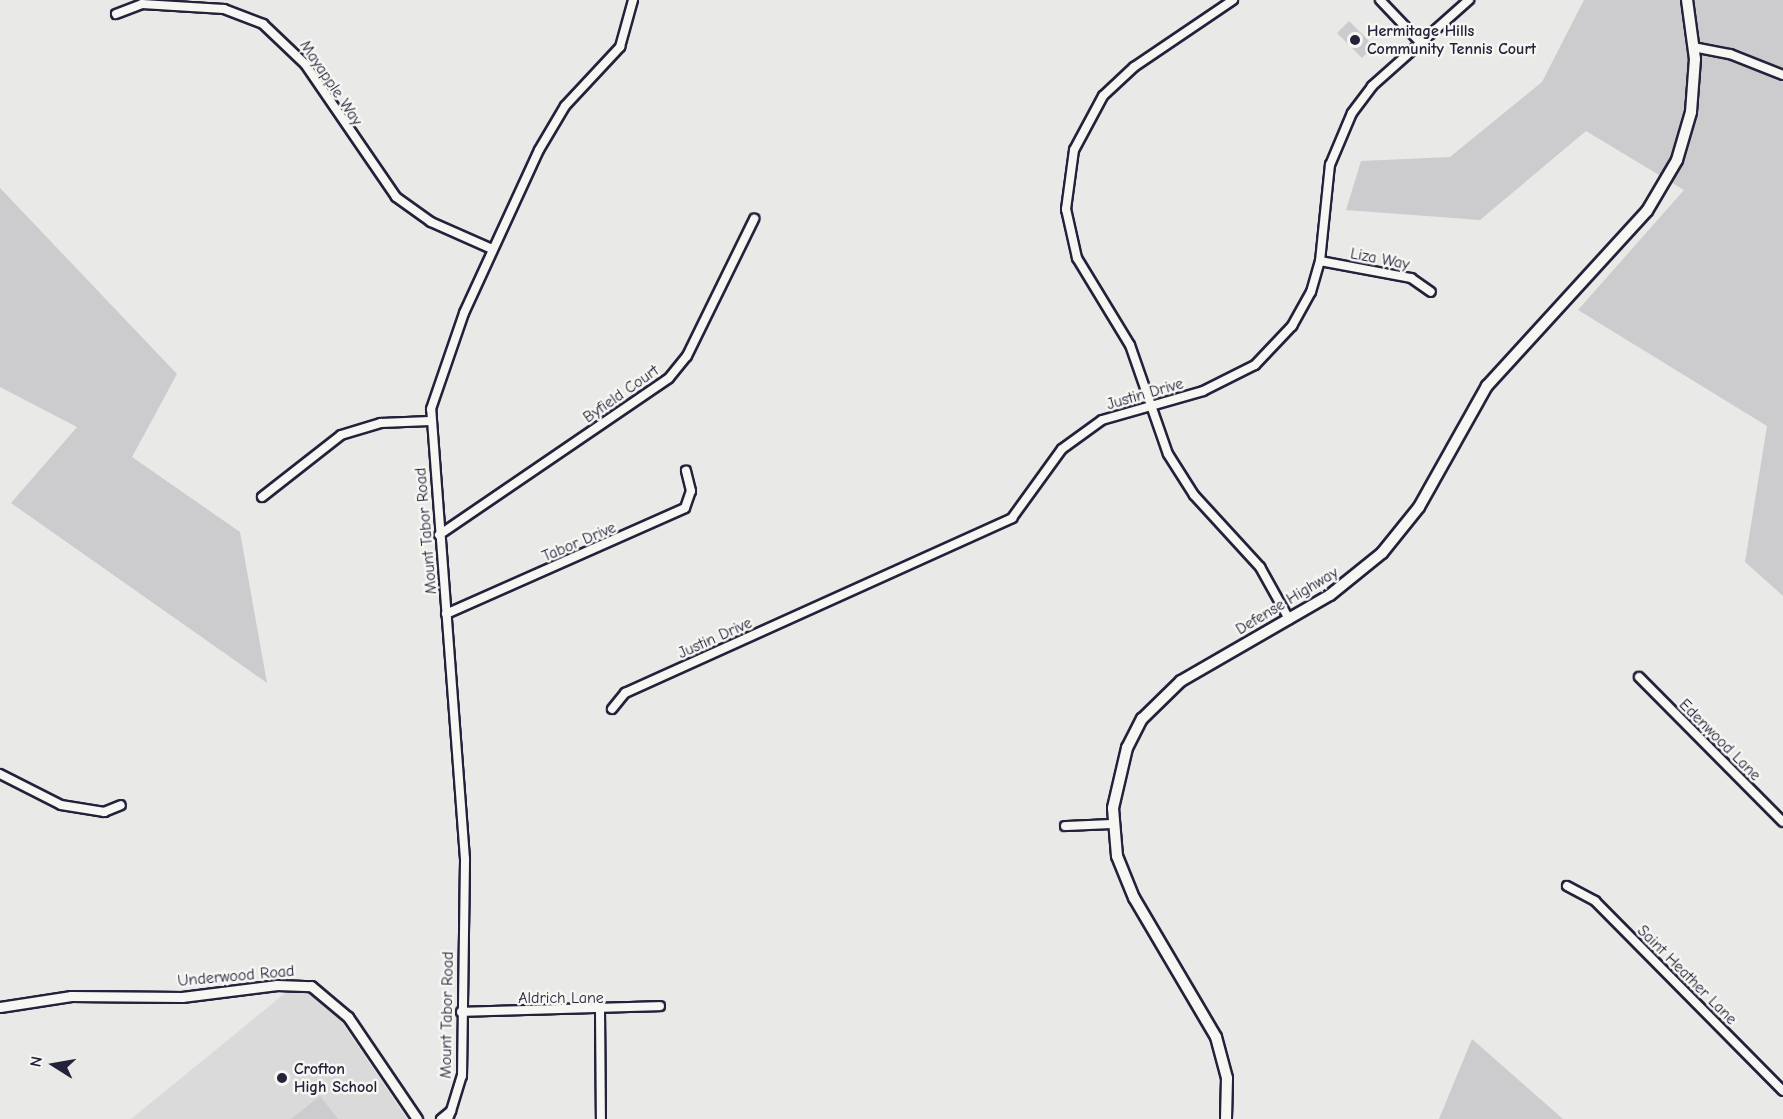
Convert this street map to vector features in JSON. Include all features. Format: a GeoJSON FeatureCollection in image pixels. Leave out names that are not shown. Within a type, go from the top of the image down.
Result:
{"type":"FeatureCollection","features":[{"type":"Feature","properties":{"kind":"main road","name":"Defense Highway"},"geometry":{"type":"LineString","coordinates":[[1226,1119],[1227,1078],[1216,1037],[1126,882],[1113,824],[1121,763],[1153,706],[1184,679],[1289,619],[1357,576],[1394,540],[1487,386],[1660,192],[1688,127],[1694,47],[1687,0]]}},
{"type":"Feature","properties":{"kind":"street","name":"Mount Tabor Road"},"geometry":{"type":"LineString","coordinates":[[441,1119],[449,1115],[462,1076],[464,827],[430,421],[440,379],[492,249],[556,118],[620,46],[633,0]]}},
{"type":"Feature","properties":{"kind":"street"},"geometry":{"type":"LineString","coordinates":[[1233,0],[1111,86],[1083,129],[1070,167],[1066,209],[1077,258],[1130,345],[1150,404],[1184,481],[1260,567],[1289,619]]}},
{"type":"Feature","properties":{"kind":"street"},"geometry":{"type":"LineString","coordinates":[[1380,0],[1421,43]]}},
{"type":"Feature","properties":{"kind":"street","name":"Justin Drive"},"geometry":{"type":"LineString","coordinates":[[612,709],[625,693],[1012,518],[1072,439],[1117,413],[1218,386],[1255,365],[1293,326],[1320,261],[1328,174],[1344,128],[1372,86],[1469,0]]}},
{"type":"Feature","properties":{"kind":"street","name":"Mayapple Way"},"geometry":{"type":"LineString","coordinates":[[116,14],[142,4],[224,4],[263,24],[291,46],[396,197],[430,222],[492,249]]}},
{"type":"Feature","properties":{"kind":"street"},"geometry":{"type":"LineString","coordinates":[[1694,47],[1730,54],[1783,75]]}},
{"type":"Feature","properties":{"kind":"street","name":"Byfield Court"},"geometry":{"type":"LineString","coordinates":[[439,535],[669,378],[687,356],[754,219]]}},
{"type":"Feature","properties":{"kind":"street","name":"Liza Way"},"geometry":{"type":"LineString","coordinates":[[1320,261],[1411,278],[1431,292]]}},
{"type":"Feature","properties":{"kind":"street"},"geometry":{"type":"LineString","coordinates":[[262,496],[341,435],[381,423],[430,421]]}},
{"type":"Feature","properties":{"kind":"street","name":"Tabor Drive"},"geometry":{"type":"LineString","coordinates":[[446,614],[685,508],[691,491],[686,471]]}},
{"type":"Feature","properties":{"kind":"street","name":"Edenwood Lane"},"geometry":{"type":"LineString","coordinates":[[1639,677],[1783,822]]}},
{"type":"Feature","properties":{"kind":"street"},"geometry":{"type":"LineString","coordinates":[[0,774],[61,805],[104,812],[121,805]]}},
{"type":"Feature","properties":{"kind":"street"},"geometry":{"type":"LineString","coordinates":[[1065,826],[1113,824]]}},
{"type":"Feature","properties":{"kind":"street","name":"Saint Heather Lane"},"geometry":{"type":"LineString","coordinates":[[1567,886],[1595,901],[1783,1091]]}},
{"type":"Feature","properties":{"kind":"street","name":"Underwood Road"},"geometry":{"type":"LineString","coordinates":[[0,1007],[71,996],[182,997],[277,985],[311,986],[342,1011],[416,1115],[425,1119]]}},
{"type":"Feature","properties":{"kind":"street","name":"Aldrich Lane"},"geometry":{"type":"LineString","coordinates":[[461,1012],[600,1011],[660,1006]]}},
{"type":"Feature","properties":{"kind":"street"},"geometry":{"type":"LineString","coordinates":[[600,1011],[601,1119]]}},
{"type":"Feature","properties":{"kind":"shaded area"},"geometry":{"type":"Polygon","coordinates":[[[1584,0],[1783,0],[1783,596],[1745,562],[1767,426],[1578,310],[1684,190],[1586,131],[1480,220],[1346,210],[1361,161],[1450,157],[1542,82],[1584,0]]]}},
{"type":"Feature","properties":{"kind":"shaded area","name":"Hermitage Hills Community Tennis Court"},"geometry":{"type":"Polygon","coordinates":[[[1349,21],[1374,46],[1362,58],[1337,33],[1349,21]]]}},
{"type":"Feature","properties":{"kind":"shaded area"},"geometry":{"type":"Polygon","coordinates":[[[0,188],[177,374],[132,457],[240,532],[267,683],[11,503],[77,427],[0,387],[0,188]]]}},
{"type":"Feature","properties":{"kind":"shaded area","name":"Crofton High School"},"geometry":{"type":"Polygon","coordinates":[[[289,990],[308,993],[333,1009],[407,1119],[131,1119],[289,990]]]}},
{"type":"Feature","properties":{"kind":"shaded area"},"geometry":{"type":"Polygon","coordinates":[[[1472,1039],[1563,1119],[1439,1119],[1472,1039]]]}},
{"type":"Feature","properties":{"kind":"shaded area"},"geometry":{"type":"Polygon","coordinates":[[[320,1096],[338,1119],[291,1119],[320,1096]]]}},
{"type":"Feature","properties":{"kind":"place","name":"Hermitage Hills Community Tennis Court"},"geometry":{"type":"Point","coordinates":[1355,40]}},
{"type":"Feature","properties":{"kind":"place","name":"Crofton High School"},"geometry":{"type":"Point","coordinates":[282,1078]}}]}
